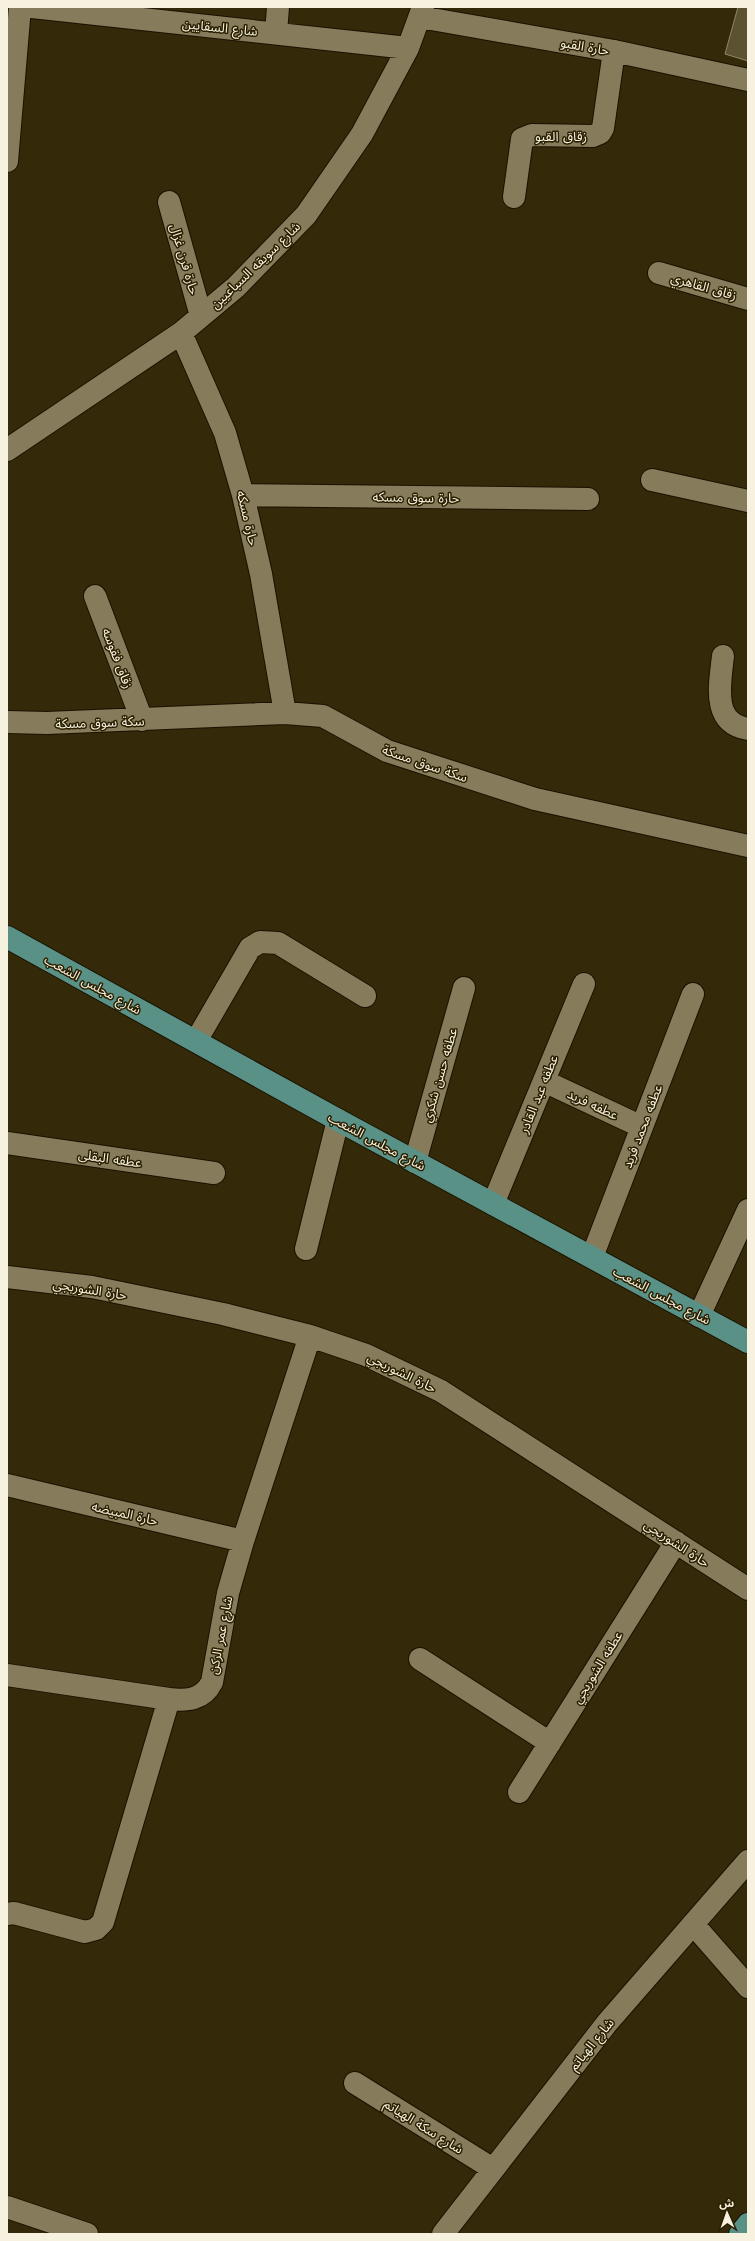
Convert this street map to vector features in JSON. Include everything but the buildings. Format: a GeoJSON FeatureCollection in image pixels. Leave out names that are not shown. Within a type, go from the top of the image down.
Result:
{"type":"FeatureCollection","features":[{"type":"Feature","properties":{"kind":"main road","name":"شارع مجلس الشعب"},"geometry":{"type":"LineString","coordinates":[[7,937],[338,1120],[748,1342]]}},
{"type":"Feature","properties":{"kind":"main road"},"geometry":{"type":"LineString","coordinates":[[740,2234],[748,2224]]}},
{"type":"Feature","properties":{"kind":"street"},"geometry":{"type":"LineString","coordinates":[[7,161],[20,7]]}},
{"type":"Feature","properties":{"kind":"street","name":"شارع السقايين"},"geometry":{"type":"LineString","coordinates":[[32,7],[408,48]]}},
{"type":"Feature","properties":{"kind":"street"},"geometry":{"type":"LineString","coordinates":[[276,33],[278,7]]}},
{"type":"Feature","properties":{"kind":"street","name":"شارع سويقه السباعيين"},"geometry":{"type":"LineString","coordinates":[[8,444],[181,333],[236,287],[306,215],[362,134],[408,48],[421,12]]}},
{"type":"Feature","properties":{"kind":"street","name":"حارة القبو"},"geometry":{"type":"LineString","coordinates":[[421,12],[748,80]]}},
{"type":"Feature","properties":{"kind":"street","name":"زقاق القبو"},"geometry":{"type":"LineString","coordinates":[[514,197],[522,139],[532,135],[594,136],[600,133],[603,128],[614,51]]}},
{"type":"Feature","properties":{"kind":"street","name":"حارة قرن غزال"},"geometry":{"type":"LineString","coordinates":[[169,202],[201,316]]}},
{"type":"Feature","properties":{"kind":"street","name":"زقاق القاهري"},"geometry":{"type":"LineString","coordinates":[[660,273],[748,300]]}},
{"type":"Feature","properties":{"kind":"street","name":"حارة مسكه"},"geometry":{"type":"LineString","coordinates":[[181,333],[225,433],[243,495],[261,574],[285,713]]}},
{"type":"Feature","properties":{"kind":"street"},"geometry":{"type":"LineString","coordinates":[[652,480],[748,502]]}},
{"type":"Feature","properties":{"kind":"street","name":"حارة سوق مسكه"},"geometry":{"type":"LineString","coordinates":[[243,495],[588,499]]}},
{"type":"Feature","properties":{"kind":"street","name":"زقاق فقوسه"},"geometry":{"type":"LineString","coordinates":[[95,596],[142,720]]}},
{"type":"Feature","properties":{"kind":"street"},"geometry":{"type":"LineString","coordinates":[[723,656],[720,704],[728,720],[740,728],[748,729]]}},
{"type":"Feature","properties":{"kind":"street","name":"سكة سوق مسكة"},"geometry":{"type":"LineString","coordinates":[[7,722],[47,724],[285,713],[323,716],[387,751],[535,799],[748,846]]}},
{"type":"Feature","properties":{"kind":"street"},"geometry":{"type":"LineString","coordinates":[[196,1041],[250,948],[260,942],[278,943],[365,996]]}},
{"type":"Feature","properties":{"kind":"street","name":"عطفه عبد القادر"},"geometry":{"type":"LineString","coordinates":[[493,1204],[584,984]]}},
{"type":"Feature","properties":{"kind":"street","name":"عطفه حسن شكري"},"geometry":{"type":"LineString","coordinates":[[415,1162],[464,988]]}},
{"type":"Feature","properties":{"kind":"street","name":"عطفه محمد فريد"},"geometry":{"type":"LineString","coordinates":[[592,1258],[693,994]]}},
{"type":"Feature","properties":{"kind":"street","name":"عطفه فريد"},"geometry":{"type":"LineString","coordinates":[[544,1080],[642,1127]]}},
{"type":"Feature","properties":{"kind":"street"},"geometry":{"type":"LineString","coordinates":[[306,1248],[338,1120]]}},
{"type":"Feature","properties":{"kind":"street","name":"عطفه البقلى"},"geometry":{"type":"LineString","coordinates":[[7,1144],[214,1173]]}},
{"type":"Feature","properties":{"kind":"street"},"geometry":{"type":"LineString","coordinates":[[699,1316],[748,1210]]}},
{"type":"Feature","properties":{"kind":"street","name":"حارة الشوربجي"},"geometry":{"type":"LineString","coordinates":[[7,1277],[92,1287],[223,1314],[310,1336],[366,1355],[441,1391],[748,1589]]}},
{"type":"Feature","properties":{"kind":"street","name":"شارع عمر الركن"},"geometry":{"type":"LineString","coordinates":[[7,1675],[183,1701],[199,1697],[208,1689],[212,1682],[228,1593],[243,1541],[310,1336]]}},
{"type":"Feature","properties":{"kind":"street","name":"حارة المبيضه"},"geometry":{"type":"LineString","coordinates":[[7,1485],[243,1541]]}},
{"type":"Feature","properties":{"kind":"street","name":"عطفه الشوربجي"},"geometry":{"type":"LineString","coordinates":[[519,1792],[676,1542]]}},
{"type":"Feature","properties":{"kind":"street"},"geometry":{"type":"LineString","coordinates":[[420,1659],[550,1744]]}},
{"type":"Feature","properties":{"kind":"street"},"geometry":{"type":"LineString","coordinates":[[7,1914],[14,1913],[85,1932],[96,1929],[103,1922],[169,1699]]}},
{"type":"Feature","properties":{"kind":"street","name":"شارع الهياتم"},"geometry":{"type":"LineString","coordinates":[[443,2234],[607,2024],[748,1861]]}},
{"type":"Feature","properties":{"kind":"street"},"geometry":{"type":"LineString","coordinates":[[693,1924],[748,1987]]}},
{"type":"Feature","properties":{"kind":"street","name":"شارع سكة الهياتم"},"geometry":{"type":"LineString","coordinates":[[355,2083],[493,2169]]}},
{"type":"Feature","properties":{"kind":"street"},"geometry":{"type":"LineString","coordinates":[[7,2207],[87,2234]]}}]}
